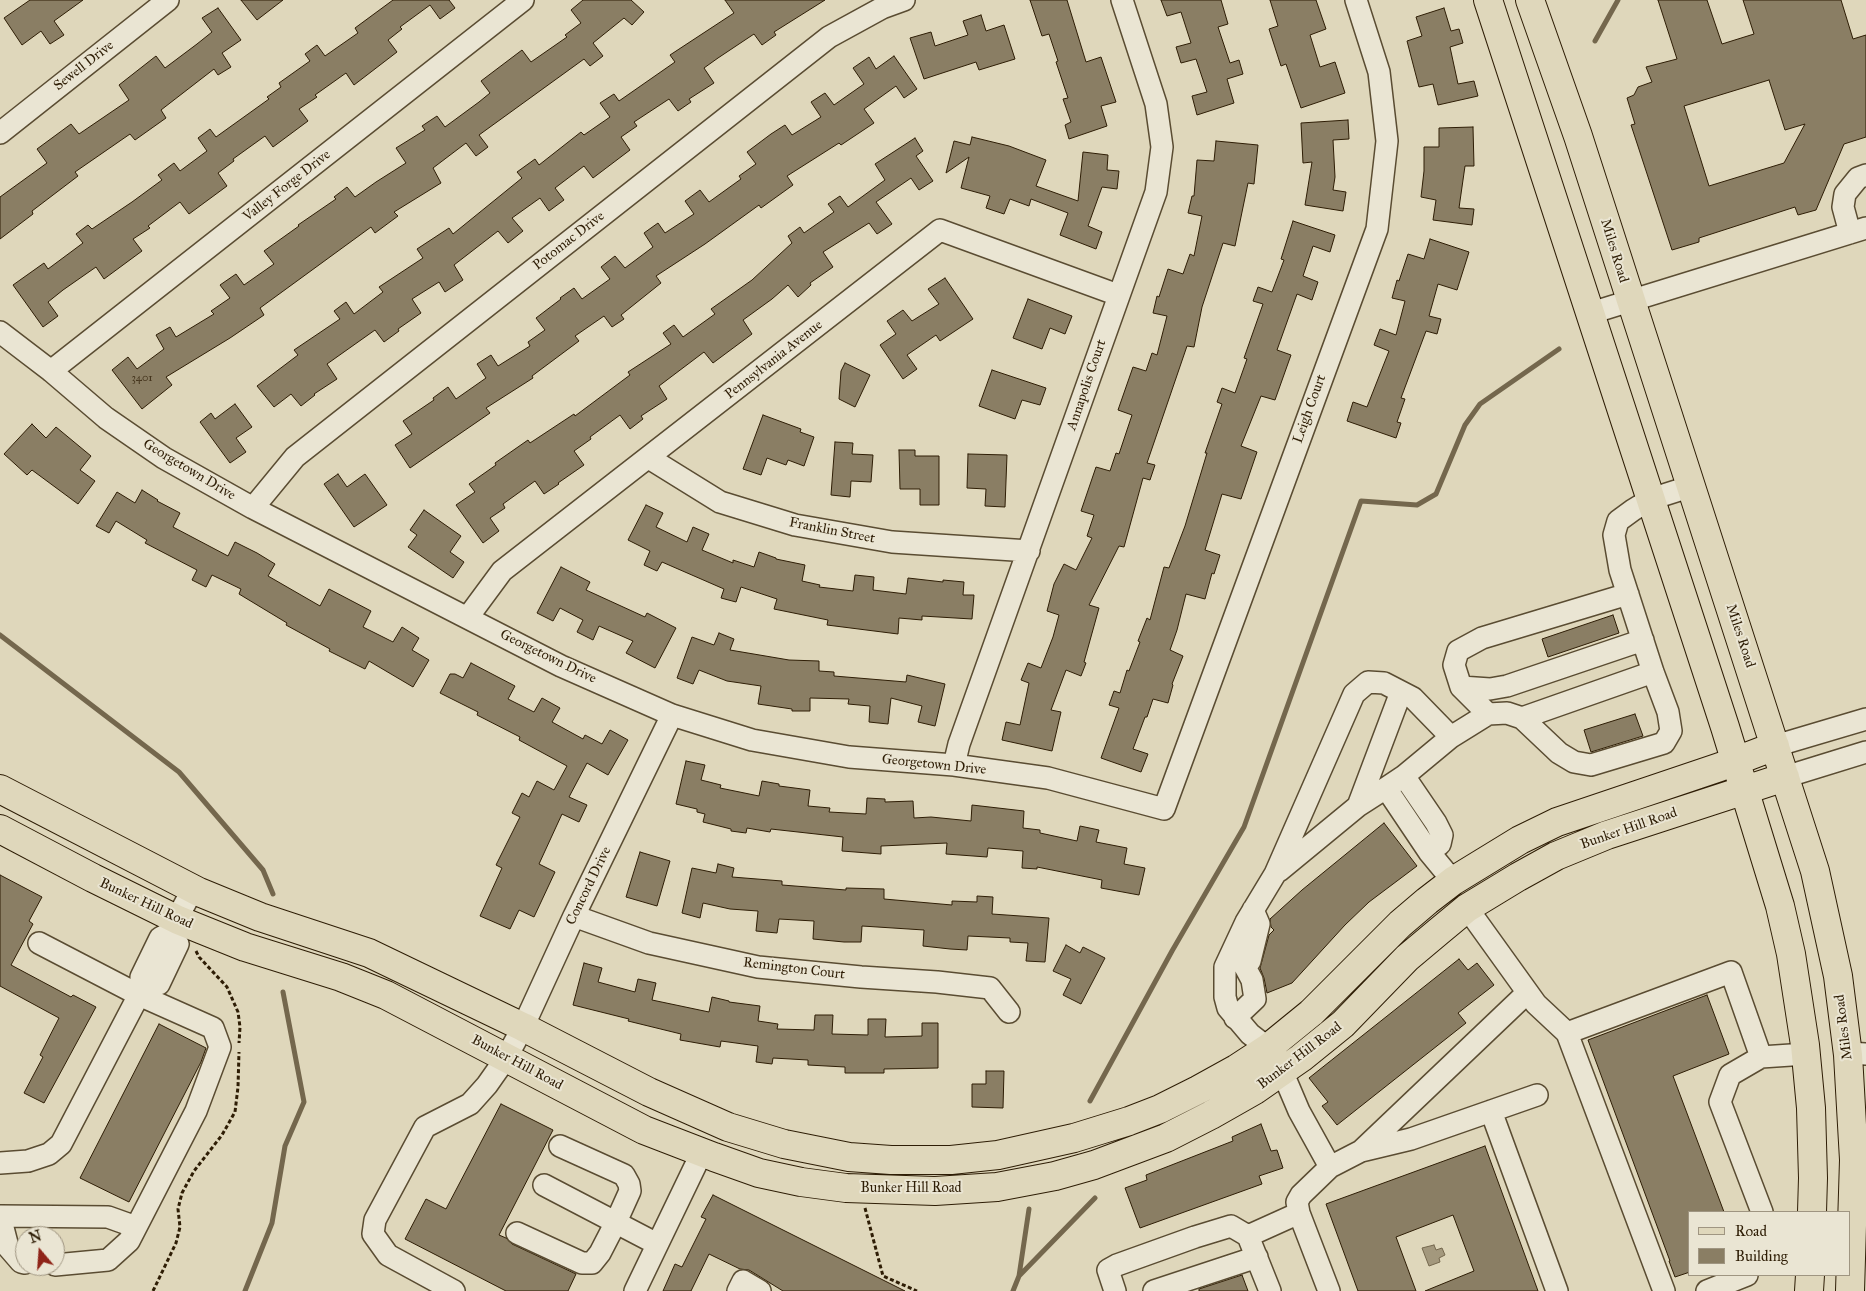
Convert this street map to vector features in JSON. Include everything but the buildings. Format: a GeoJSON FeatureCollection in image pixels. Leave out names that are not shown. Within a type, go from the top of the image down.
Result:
{"type":"FeatureCollection","features":[{"type":"Feature","properties":{"kind":"main road"},"geometry":{"type":"LineString","coordinates":[[1488,0],[1726,727],[1780,906],[1793,964],[1806,1054],[1812,1125],[1814,1178],[1812,1211]]}},
{"type":"Feature","properties":{"kind":"main road","name":"Miles Road"},"geometry":{"type":"LineString","coordinates":[[1530,0],[1578,136],[1815,871],[1854,1054],[1851,1270]]}},
{"type":"Feature","properties":{"kind":"main road","name":"Bunker Hill Road"},"geometry":{"type":"LineString","coordinates":[[0,789],[193,889],[260,917],[369,953],[649,1092],[728,1126],[784,1144],[822,1153],[891,1160],[951,1160],[998,1155],[1074,1138],[1160,1109],[1206,1086],[1268,1048],[1311,1013],[1400,924],[1427,901],[1452,882],[1520,840],[1557,822],[1775,746]]}},
{"type":"Feature","properties":{"kind":"main road","name":"Bunker Hill Road"},"geometry":{"type":"LineString","coordinates":[[0,829],[93,878],[173,926],[340,977],[386,995],[644,1130],[758,1173],[801,1182],[846,1188],[935,1191],[997,1187],[1055,1176],[1136,1150],[1166,1138],[1255,1090],[1282,1071],[1343,1024],[1407,958],[1467,908],[1556,856],[1607,835],[1785,777]]}},
{"type":"Feature","properties":{"kind":"main road"},"geometry":{"type":"LineString","coordinates":[[1452,882],[1467,908]]}},
{"type":"Feature","properties":{"kind":"main road"},"geometry":{"type":"LineString","coordinates":[[1268,1048],[1282,1071]]}},
{"type":"Feature","properties":{"kind":"main road"},"geometry":{"type":"LineString","coordinates":[[1806,1054],[1854,1054]]}},
{"type":"Feature","properties":{"kind":"main road"},"geometry":{"type":"LineString","coordinates":[[1852,1248],[1866,1272]]}},
{"type":"Feature","properties":{"kind":"main road"},"geometry":{"type":"LineString","coordinates":[[1809,1291],[1810,1276]]}},
{"type":"Feature","properties":{"kind":"main road","name":"Miles Road"},"geometry":{"type":"LineString","coordinates":[[1850,1291],[1851,1276]]}},
{"type":"Feature","properties":{"kind":"street","name":"Sewell Drive"},"geometry":{"type":"LineString","coordinates":[[0,133],[168,0]]}},
{"type":"Feature","properties":{"kind":"street","name":"Valley Forge Drive"},"geometry":{"type":"LineString","coordinates":[[50,370],[72,356],[523,0]]}},
{"type":"Feature","properties":{"kind":"street","name":"Potomac Drive"},"geometry":{"type":"LineString","coordinates":[[253,508],[295,457],[830,36],[882,8],[904,0]]}},
{"type":"Feature","properties":{"kind":"street","name":"Annapolis Court"},"geometry":{"type":"LineString","coordinates":[[954,765],[959,744],[1156,192],[1162,147],[1156,104],[1122,0]]}},
{"type":"Feature","properties":{"kind":"street","name":"Leigh Court"},"geometry":{"type":"LineString","coordinates":[[1164,809],[1377,229],[1387,141],[1379,72],[1356,0]]}},
{"type":"Feature","properties":{"kind":"street"},"geometry":{"type":"LineString","coordinates":[[1591,314],[1630,300],[1858,231],[1843,207],[1845,194],[1858,178],[1866,175]]}},
{"type":"Feature","properties":{"kind":"street","name":"Pennsylvania Avenue"},"geometry":{"type":"LineString","coordinates":[[468,617],[502,571],[940,230],[1118,295]]}},
{"type":"Feature","properties":{"kind":"street","name":"Georgetown Drive"},"geometry":{"type":"LineString","coordinates":[[0,332],[50,370],[106,418],[164,458],[253,508],[561,666],[672,715],[762,742],[849,757],[954,765],[1048,778],[1164,809]]}},
{"type":"Feature","properties":{"kind":"street","name":"Franklin Street"},"geometry":{"type":"LineString","coordinates":[[649,458],[720,502],[795,525],[892,542],[1029,551]]}},
{"type":"Feature","properties":{"kind":"street"},"geometry":{"type":"LineString","coordinates":[[1275,874],[1358,806],[1404,776],[1451,736],[1488,714],[1507,713],[1522,718],[1559,753],[1574,762],[1591,765],[1664,743],[1671,731],[1668,712],[1642,640],[1620,570],[1614,535],[1618,520],[1651,499],[1692,486]]}},
{"type":"Feature","properties":{"kind":"street"},"geometry":{"type":"LineString","coordinates":[[1488,714],[1461,687],[1454,665],[1458,651],[1482,638],[1628,594]]}},
{"type":"Feature","properties":{"kind":"street"},"geometry":{"type":"LineString","coordinates":[[1461,687],[1490,689],[1507,686],[1642,640]]}},
{"type":"Feature","properties":{"kind":"street"},"geometry":{"type":"LineString","coordinates":[[1522,718],[1653,672]]}},
{"type":"Feature","properties":{"kind":"street"},"geometry":{"type":"LineString","coordinates":[[1268,1048],[1250,1034],[1228,1008],[1225,998],[1225,967],[1253,910],[1275,874],[1354,694],[1368,682],[1384,683],[1413,698],[1451,736]]}},
{"type":"Feature","properties":{"kind":"street"},"geometry":{"type":"LineString","coordinates":[[1358,806],[1401,692]]}},
{"type":"Feature","properties":{"kind":"street","name":"Concord Drive"},"geometry":{"type":"LineString","coordinates":[[454,1291],[388,1255],[373,1234],[375,1220],[425,1127],[470,1104],[506,1058],[523,1028],[574,916],[672,715]]}},
{"type":"Feature","properties":{"kind":"street"},"geometry":{"type":"LineString","coordinates":[[1775,746],[1866,720]]}},
{"type":"Feature","properties":{"kind":"street"},"geometry":{"type":"LineString","coordinates":[[1785,777],[1866,752]]}},
{"type":"Feature","properties":{"kind":"street"},"geometry":{"type":"LineString","coordinates":[[1404,776],[1442,835],[1440,844],[1429,852]]}},
{"type":"Feature","properties":{"kind":"street"},"geometry":{"type":"LineString","coordinates":[[1386,788],[1429,852],[1452,882]]}},
{"type":"Feature","properties":{"kind":"street"},"geometry":{"type":"LineString","coordinates":[[0,1163],[28,1161],[49,1154],[61,1144],[140,992],[141,976],[160,938],[173,926],[193,889]]}},
{"type":"Feature","properties":{"kind":"street"},"geometry":{"type":"LineString","coordinates":[[1467,908],[1536,1004],[1567,1033],[1664,1291]]}},
{"type":"Feature","properties":{"kind":"street"},"geometry":{"type":"LineString","coordinates":[[1235,1018],[1255,999],[1252,980],[1245,967],[1250,961],[1258,924],[1253,910]]}},
{"type":"Feature","properties":{"kind":"street","name":"Remington Court"},"geometry":{"type":"LineString","coordinates":[[574,916],[649,943],[758,967],[990,988],[1009,1012]]}},
{"type":"Feature","properties":{"kind":"street"},"geometry":{"type":"LineString","coordinates":[[39,943],[213,1028],[220,1047],[196,1111],[128,1241],[108,1260],[65,1264]]}},
{"type":"Feature","properties":{"kind":"street"},"geometry":{"type":"LineString","coordinates":[[1567,1033],[1731,972],[1761,1057]]}},
{"type":"Feature","properties":{"kind":"street"},"geometry":{"type":"LineString","coordinates":[[1361,1151],[1528,993]]}},
{"type":"Feature","properties":{"kind":"street"},"geometry":{"type":"LineString","coordinates":[[1762,1211],[1720,1102],[1730,1075],[1761,1057],[1806,1054]]}},
{"type":"Feature","properties":{"kind":"street"},"geometry":{"type":"LineString","coordinates":[[1282,1071],[1299,1112],[1330,1167]]}},
{"type":"Feature","properties":{"kind":"street"},"geometry":{"type":"LineString","coordinates":[[1328,1291],[1299,1213],[1298,1202],[1300,1195],[1330,1167],[1361,1151],[1411,1139],[1537,1095]]}},
{"type":"Feature","properties":{"kind":"street"},"geometry":{"type":"LineString","coordinates":[[1491,1111],[1557,1291]]}},
{"type":"Feature","properties":{"kind":"street"},"geometry":{"type":"LineString","coordinates":[[517,1233],[582,1263],[592,1263],[600,1253],[616,1222],[630,1191],[629,1184],[624,1175],[560,1146]]}},
{"type":"Feature","properties":{"kind":"street"},"geometry":{"type":"LineString","coordinates":[[635,1291],[702,1152]]}},
{"type":"Feature","properties":{"kind":"street"},"geometry":{"type":"LineString","coordinates":[[544,1185],[657,1244]]}},
{"type":"Feature","properties":{"kind":"street"},"geometry":{"type":"LineString","coordinates":[[1248,1236],[1299,1213]]}},
{"type":"Feature","properties":{"kind":"street"},"geometry":{"type":"LineString","coordinates":[[15,1254],[8,1247],[1,1216],[108,1217],[136,1228]]}},
{"type":"Feature","properties":{"kind":"street"},"geometry":{"type":"LineString","coordinates":[[1115,1291],[1108,1270],[1195,1236],[1231,1226],[1248,1236],[1270,1291]]}},
{"type":"Feature","properties":{"kind":"street"},"geometry":{"type":"LineString","coordinates":[[1154,1291],[1257,1257]]}},
{"type":"Feature","properties":{"kind":"street"},"geometry":{"type":"LineString","coordinates":[[1707,1291],[1744,1276]]}},
{"type":"Feature","properties":{"kind":"street"},"geometry":{"type":"LineString","coordinates":[[738,1291],[743,1282],[760,1291]]}},
{"type":"Feature","properties":{"kind":"path"},"geometry":{"type":"LineString","coordinates":[[865,1202],[866,1213],[884,1276],[917,1291]]}},
{"type":"Feature","properties":{"kind":"shaded area"},"geometry":{"type":"Polygon","coordinates":[[[1434,1245],[1436,1250],[1442,1248],[1445,1255],[1439,1258],[1440,1262],[1429,1266],[1422,1248],[1434,1245]]]}},
{"type":"Feature","properties":{"kind":"waterway"},"geometry":{"type":"LineString","coordinates":[[1595,41],[1618,0]]}},
{"type":"Feature","properties":{"kind":"waterway"},"geometry":{"type":"LineString","coordinates":[[1090,1101],[1172,951],[1244,827],[1361,501],[1417,505],[1436,494],[1465,425],[1480,404],[1559,349]]}},
{"type":"Feature","properties":{"kind":"waterway"},"geometry":{"type":"LineString","coordinates":[[0,635],[179,772],[263,870],[273,894]]}},
{"type":"Feature","properties":{"kind":"waterway"},"geometry":{"type":"LineString","coordinates":[[245,1291],[272,1223],[285,1146],[304,1102],[283,992]]}},
{"type":"Feature","properties":{"kind":"waterway"},"geometry":{"type":"LineString","coordinates":[[1019,1276],[1095,1198]]}},
{"type":"Feature","properties":{"kind":"waterway"},"geometry":{"type":"LineString","coordinates":[[1013,1291],[1019,1276],[1029,1209]]}}]}
